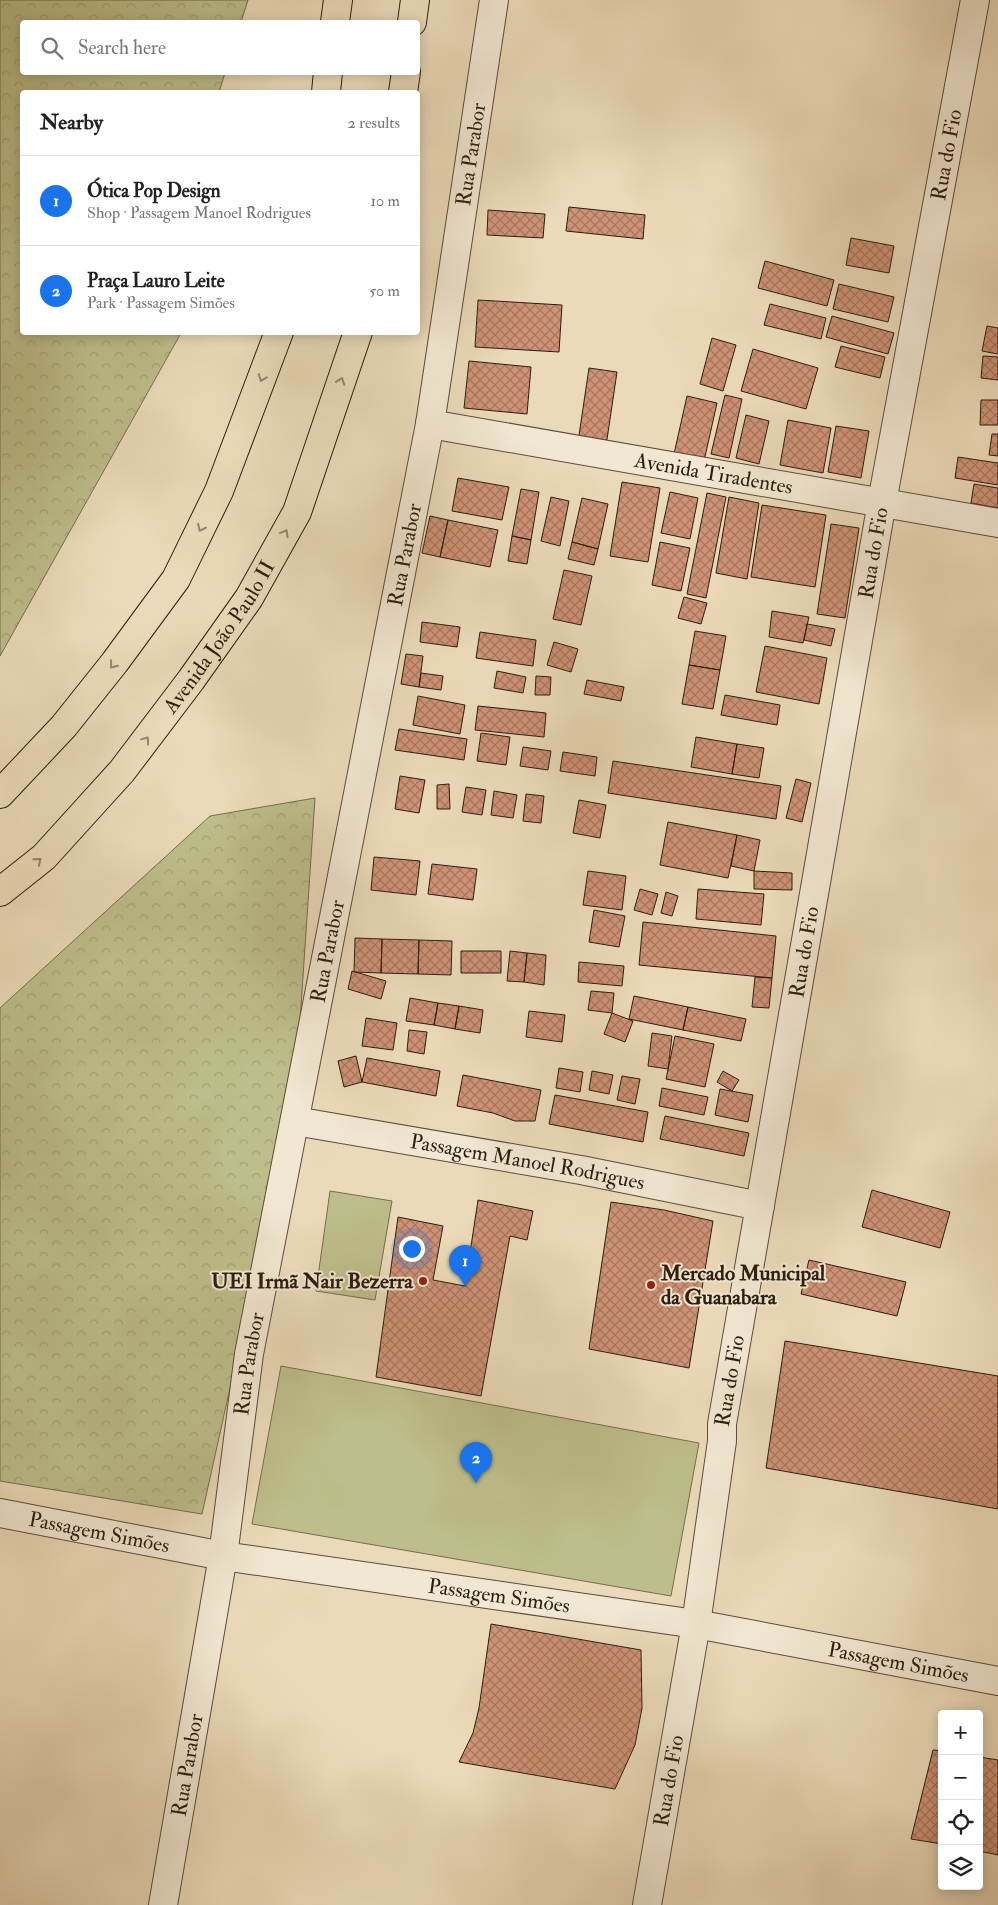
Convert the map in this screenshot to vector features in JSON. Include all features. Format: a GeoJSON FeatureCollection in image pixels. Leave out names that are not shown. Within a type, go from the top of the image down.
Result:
{"type":"FeatureCollection","features":[{"type":"Feature","properties":{"kind":"main road"},"geometry":{"type":"LineString","coordinates":[[335,20],[338,0]]}},
{"type":"Feature","properties":{"kind":"main road"},"geometry":{"type":"LineString","coordinates":[[412,20],[415,0]]}},
{"type":"Feature","properties":{"kind":"main road"},"geometry":{"type":"LineString","coordinates":[[326,90],[328,75]]}},
{"type":"Feature","properties":{"kind":"main road"},"geometry":{"type":"LineString","coordinates":[[403,90],[406,75]]}},
{"type":"Feature","properties":{"kind":"main road"},"geometry":{"type":"LineString","coordinates":[[0,794],[64,726],[116,662],[176,579],[219,491],[278,335]]}},
{"type":"Feature","properties":{"kind":"main road","name":"Avenida João Paulo II"},"geometry":{"type":"LineString","coordinates":[[0,892],[44,857],[122,771],[191,680],[249,598],[297,512],[357,335]]}},
{"type":"Feature","properties":{"kind":"street","name":"Rua Parabor"},"geometry":{"type":"LineString","coordinates":[[163,1905],[223,1556],[249,1354],[430,424],[494,0]]}},
{"type":"Feature","properties":{"kind":"street","name":"Rua do Fio"},"geometry":{"type":"LineString","coordinates":[[647,1905],[696,1624],[722,1441],[722,1424],[882,502],[975,0]]}},
{"type":"Feature","properties":{"kind":"street","name":"Avenida Tiradentes"},"geometry":{"type":"LineString","coordinates":[[430,424],[998,523]]}},
{"type":"Feature","properties":{"kind":"street","name":"Passagem Manoel Rodrigues"},"geometry":{"type":"LineString","coordinates":[[295,1121],[581,1170],[760,1206]]}},
{"type":"Feature","properties":{"kind":"street","name":"Passagem Simões"},"geometry":{"type":"LineString","coordinates":[[0,1513],[223,1556],[696,1624],[998,1681]]}},
{"type":"Feature","properties":{"kind":"green space"},"geometry":{"type":"Polygon","coordinates":[[[0,0],[248,0],[242,20],[20,20],[20,75],[224,75],[220,90],[20,90],[20,335],[180,335],[0,656],[0,0]]]}},
{"type":"Feature","properties":{"kind":"green space"},"geometry":{"type":"Polygon","coordinates":[[[315,798],[295,1096],[202,1514],[0,1481],[0,1008],[210,816],[315,798]]]}},
{"type":"Feature","properties":{"kind":"green space"},"geometry":{"type":"Polygon","coordinates":[[[330,1191],[392,1201],[375,1300],[316,1291],[330,1191]]]}},
{"type":"Feature","properties":{"kind":"green space"},"geometry":{"type":"Polygon","coordinates":[[[281,1366],[699,1443],[671,1596],[252,1524],[281,1366]]]}},
{"type":"Feature","properties":{"kind":"building"},"geometry":{"type":"Polygon","coordinates":[[[569,207],[645,215],[643,239],[566,231],[569,207]]]}},
{"type":"Feature","properties":{"kind":"building"},"geometry":{"type":"Polygon","coordinates":[[[488,210],[545,214],[543,238],[487,235],[488,210]]]}},
{"type":"Feature","properties":{"kind":"building"},"geometry":{"type":"Polygon","coordinates":[[[851,238],[894,246],[889,273],[846,265],[851,238]]]}},
{"type":"Feature","properties":{"kind":"building"},"geometry":{"type":"Polygon","coordinates":[[[765,261],[834,280],[827,306],[758,288],[765,261]]]}},
{"type":"Feature","properties":{"kind":"building"},"geometry":{"type":"Polygon","coordinates":[[[839,284],[894,297],[888,322],[833,309],[839,284]]]}},
{"type":"Feature","properties":{"kind":"building"},"geometry":{"type":"Polygon","coordinates":[[[478,300],[562,305],[559,352],[475,347],[478,300]]]}},
{"type":"Feature","properties":{"kind":"building"},"geometry":{"type":"Polygon","coordinates":[[[770,304],[826,318],[821,339],[764,325],[770,304]]]}},
{"type":"Feature","properties":{"kind":"building"},"geometry":{"type":"Polygon","coordinates":[[[832,316],[894,333],[888,354],[826,337],[832,316]]]}},
{"type":"Feature","properties":{"kind":"building"},"geometry":{"type":"Polygon","coordinates":[[[987,326],[998,328],[998,354],[982,351],[987,326]]]}},
{"type":"Feature","properties":{"kind":"building"},"geometry":{"type":"Polygon","coordinates":[[[712,338],[736,345],[723,391],[700,384],[712,338]]]}},
{"type":"Feature","properties":{"kind":"building"},"geometry":{"type":"Polygon","coordinates":[[[841,346],[885,357],[880,378],[835,367],[841,346]]]}},
{"type":"Feature","properties":{"kind":"building"},"geometry":{"type":"Polygon","coordinates":[[[753,349],[818,368],[806,409],[741,391],[753,349]]]}},
{"type":"Feature","properties":{"kind":"building"},"geometry":{"type":"Polygon","coordinates":[[[983,356],[998,357],[998,380],[981,378],[983,356]]]}},
{"type":"Feature","properties":{"kind":"building"},"geometry":{"type":"Polygon","coordinates":[[[469,361],[531,367],[527,414],[464,408],[469,361]]]}},
{"type":"Feature","properties":{"kind":"building"},"geometry":{"type":"Polygon","coordinates":[[[589,368],[617,372],[606,446],[578,442],[589,368]]]}},
{"type":"Feature","properties":{"kind":"building"},"geometry":{"type":"Polygon","coordinates":[[[725,395],[742,399],[729,458],[711,454],[725,395]]]}},
{"type":"Feature","properties":{"kind":"building"},"geometry":{"type":"Polygon","coordinates":[[[687,396],[717,403],[704,461],[674,454],[687,396]]]}},
{"type":"Feature","properties":{"kind":"building"},"geometry":{"type":"Polygon","coordinates":[[[981,400],[998,400],[998,425],[980,425],[981,400]]]}},
{"type":"Feature","properties":{"kind":"building"},"geometry":{"type":"Polygon","coordinates":[[[746,415],[769,421],[759,464],[736,458],[746,415]]]}},
{"type":"Feature","properties":{"kind":"building"},"geometry":{"type":"Polygon","coordinates":[[[788,420],[831,428],[823,473],[780,465],[788,420]]]}},
{"type":"Feature","properties":{"kind":"building"},"geometry":{"type":"Polygon","coordinates":[[[836,426],[869,431],[861,478],[828,472],[836,426]]]}},
{"type":"Feature","properties":{"kind":"building"},"geometry":{"type":"Polygon","coordinates":[[[992,434],[998,434],[998,456],[989,455],[992,434]]]}},
{"type":"Feature","properties":{"kind":"building"},"geometry":{"type":"Polygon","coordinates":[[[958,457],[998,463],[998,485],[955,478],[958,457]]]}},
{"type":"Feature","properties":{"kind":"building"},"geometry":{"type":"Polygon","coordinates":[[[458,478],[509,487],[502,520],[452,511],[458,478]]]}},
{"type":"Feature","properties":{"kind":"building"},"geometry":{"type":"Polygon","coordinates":[[[622,482],[660,488],[648,562],[610,556],[622,482]]]}},
{"type":"Feature","properties":{"kind":"building"},"geometry":{"type":"Polygon","coordinates":[[[974,484],[998,488],[998,508],[971,503],[974,484]]]}},
{"type":"Feature","properties":{"kind":"building"},"geometry":{"type":"Polygon","coordinates":[[[521,489],[539,492],[531,540],[512,536],[521,489]]]}},
{"type":"Feature","properties":{"kind":"building"},"geometry":{"type":"Polygon","coordinates":[[[670,492],[698,498],[690,539],[661,533],[670,492]]]}},
{"type":"Feature","properties":{"kind":"building"},"geometry":{"type":"Polygon","coordinates":[[[707,493],[726,497],[706,598],[687,594],[707,493]]]}},
{"type":"Feature","properties":{"kind":"building"},"geometry":{"type":"Polygon","coordinates":[[[551,497],[569,501],[560,546],[541,541],[551,497]]]}},
{"type":"Feature","properties":{"kind":"building"},"geometry":{"type":"Polygon","coordinates":[[[729,497],[759,503],[747,579],[716,573],[729,497]]]}},
{"type":"Feature","properties":{"kind":"building"},"geometry":{"type":"Polygon","coordinates":[[[582,498],[608,504],[598,549],[572,542],[582,498]]]}},
{"type":"Feature","properties":{"kind":"building"},"geometry":{"type":"Polygon","coordinates":[[[762,505],[826,515],[815,587],[751,577],[762,505]]]}},
{"type":"Feature","properties":{"kind":"building"},"geometry":{"type":"Polygon","coordinates":[[[430,516],[448,520],[440,557],[422,553],[430,516]]]}},
{"type":"Feature","properties":{"kind":"building"},"geometry":{"type":"Polygon","coordinates":[[[448,520],[498,530],[490,567],[440,557],[448,520]]]}},
{"type":"Feature","properties":{"kind":"building"},"geometry":{"type":"Polygon","coordinates":[[[831,524],[859,528],[845,618],[817,614],[831,524]]]}},
{"type":"Feature","properties":{"kind":"building"},"geometry":{"type":"Polygon","coordinates":[[[512,536],[531,540],[527,564],[508,561],[512,536]]]}},
{"type":"Feature","properties":{"kind":"building"},"geometry":{"type":"Polygon","coordinates":[[[572,542],[598,549],[594,565],[568,559],[572,542]]]}},
{"type":"Feature","properties":{"kind":"building"},"geometry":{"type":"Polygon","coordinates":[[[660,542],[690,548],[681,591],[652,585],[660,542]]]}},
{"type":"Feature","properties":{"kind":"building"},"geometry":{"type":"Polygon","coordinates":[[[564,570],[592,576],[581,625],[553,619],[564,570]]]}},
{"type":"Feature","properties":{"kind":"building"},"geometry":{"type":"Polygon","coordinates":[[[684,597],[707,603],[701,624],[678,618],[684,597]]]}},
{"type":"Feature","properties":{"kind":"building"},"geometry":{"type":"Polygon","coordinates":[[[772,611],[809,617],[803,643],[769,637],[772,611]]]}},
{"type":"Feature","properties":{"kind":"building"},"geometry":{"type":"Polygon","coordinates":[[[422,622],[460,627],[457,647],[420,642],[422,622]]]}},
{"type":"Feature","properties":{"kind":"building"},"geometry":{"type":"Polygon","coordinates":[[[807,624],[835,629],[831,646],[804,640],[807,624]]]}},
{"type":"Feature","properties":{"kind":"building"},"geometry":{"type":"Polygon","coordinates":[[[695,631],[726,636],[720,670],[689,665],[695,631]]]}},
{"type":"Feature","properties":{"kind":"building"},"geometry":{"type":"Polygon","coordinates":[[[480,632],[536,640],[533,666],[476,658],[480,632]]]}},
{"type":"Feature","properties":{"kind":"building"},"geometry":{"type":"Polygon","coordinates":[[[554,642],[578,649],[571,672],[547,665],[554,642]]]}},
{"type":"Feature","properties":{"kind":"building"},"geometry":{"type":"Polygon","coordinates":[[[765,646],[827,658],[819,704],[756,692],[765,646]]]}},
{"type":"Feature","properties":{"kind":"building"},"geometry":{"type":"Polygon","coordinates":[[[406,654],[423,656],[419,687],[401,684],[406,654]]]}},
{"type":"Feature","properties":{"kind":"building"},"geometry":{"type":"Polygon","coordinates":[[[689,665],[720,670],[713,709],[682,704],[689,665]]]}},
{"type":"Feature","properties":{"kind":"building"},"geometry":{"type":"Polygon","coordinates":[[[497,671],[526,677],[523,693],[494,688],[497,671]]]}},
{"type":"Feature","properties":{"kind":"building"},"geometry":{"type":"Polygon","coordinates":[[[421,673],[443,676],[441,690],[419,687],[421,673]]]}},
{"type":"Feature","properties":{"kind":"building"},"geometry":{"type":"Polygon","coordinates":[[[536,676],[551,677],[550,695],[535,695],[536,676]]]}},
{"type":"Feature","properties":{"kind":"building"},"geometry":{"type":"Polygon","coordinates":[[[587,680],[624,687],[621,701],[584,694],[587,680]]]}},
{"type":"Feature","properties":{"kind":"building"},"geometry":{"type":"Polygon","coordinates":[[[725,695],[780,705],[777,725],[721,715],[725,695]]]}},
{"type":"Feature","properties":{"kind":"building"},"geometry":{"type":"Polygon","coordinates":[[[418,696],[465,705],[460,734],[413,725],[418,696]]]}},
{"type":"Feature","properties":{"kind":"building"},"geometry":{"type":"Polygon","coordinates":[[[478,706],[546,713],[544,737],[475,730],[478,706]]]}},
{"type":"Feature","properties":{"kind":"building"},"geometry":{"type":"Polygon","coordinates":[[[399,729],[467,739],[464,760],[395,750],[399,729]]]}},
{"type":"Feature","properties":{"kind":"building"},"geometry":{"type":"Polygon","coordinates":[[[481,733],[510,737],[506,765],[477,761],[481,733]]]}},
{"type":"Feature","properties":{"kind":"building"},"geometry":{"type":"Polygon","coordinates":[[[696,737],[737,744],[732,774],[691,767],[696,737]]]}},
{"type":"Feature","properties":{"kind":"building"},"geometry":{"type":"Polygon","coordinates":[[[737,744],[764,748],[759,778],[732,774],[737,744]]]}},
{"type":"Feature","properties":{"kind":"building"},"geometry":{"type":"Polygon","coordinates":[[[523,747],[551,751],[548,770],[520,766],[523,747]]]}},
{"type":"Feature","properties":{"kind":"building"},"geometry":{"type":"Polygon","coordinates":[[[563,752],[597,757],[595,776],[560,771],[563,752]]]}},
{"type":"Feature","properties":{"kind":"building"},"geometry":{"type":"Polygon","coordinates":[[[613,761],[781,786],[776,819],[608,793],[613,761]]]}},
{"type":"Feature","properties":{"kind":"building"},"geometry":{"type":"Polygon","coordinates":[[[400,776],[425,780],[419,813],[395,809],[400,776]]]}},
{"type":"Feature","properties":{"kind":"building"},"geometry":{"type":"Polygon","coordinates":[[[796,779],[811,783],[802,822],[786,818],[796,779]]]}},
{"type":"Feature","properties":{"kind":"building"},"geometry":{"type":"Polygon","coordinates":[[[449,784],[450,809],[437,809],[437,785],[449,784]]]}},
{"type":"Feature","properties":{"kind":"building"},"geometry":{"type":"Polygon","coordinates":[[[466,787],[486,790],[482,815],[462,812],[466,787]]]}},
{"type":"Feature","properties":{"kind":"building"},"geometry":{"type":"Polygon","coordinates":[[[494,791],[517,795],[513,818],[491,815],[494,791]]]}},
{"type":"Feature","properties":{"kind":"building"},"geometry":{"type":"Polygon","coordinates":[[[526,794],[544,796],[541,823],[523,821],[526,794]]]}},
{"type":"Feature","properties":{"kind":"building"},"geometry":{"type":"Polygon","coordinates":[[[579,800],[606,805],[600,838],[573,833],[579,800]]]}},
{"type":"Feature","properties":{"kind":"building"},"geometry":{"type":"Polygon","coordinates":[[[668,822],[737,835],[728,878],[660,865],[668,822]]]}},
{"type":"Feature","properties":{"kind":"building"},"geometry":{"type":"Polygon","coordinates":[[[737,835],[760,840],[754,871],[731,866],[737,835]]]}},
{"type":"Feature","properties":{"kind":"building"},"geometry":{"type":"Polygon","coordinates":[[[374,857],[420,861],[416,895],[371,890],[374,857]]]}},
{"type":"Feature","properties":{"kind":"building"},"geometry":{"type":"Polygon","coordinates":[[[432,864],[477,869],[473,900],[428,894],[432,864]]]}},
{"type":"Feature","properties":{"kind":"building"},"geometry":{"type":"Polygon","coordinates":[[[588,871],[626,876],[622,910],[583,905],[588,871]]]}},
{"type":"Feature","properties":{"kind":"building"},"geometry":{"type":"Polygon","coordinates":[[[754,871],[792,873],[792,890],[754,889],[754,871]]]}},
{"type":"Feature","properties":{"kind":"building"},"geometry":{"type":"Polygon","coordinates":[[[640,889],[658,894],[652,915],[634,910],[640,889]]]}},
{"type":"Feature","properties":{"kind":"building"},"geometry":{"type":"Polygon","coordinates":[[[698,889],[764,894],[761,925],[696,919],[698,889]]]}},
{"type":"Feature","properties":{"kind":"building"},"geometry":{"type":"Polygon","coordinates":[[[666,892],[678,896],[672,916],[661,913],[666,892]]]}},
{"type":"Feature","properties":{"kind":"building"},"geometry":{"type":"Polygon","coordinates":[[[594,910],[625,916],[619,947],[589,942],[594,910]]]}},
{"type":"Feature","properties":{"kind":"building"},"geometry":{"type":"Polygon","coordinates":[[[643,922],[776,936],[772,978],[639,965],[643,922]]]}},
{"type":"Feature","properties":{"kind":"building"},"geometry":{"type":"Polygon","coordinates":[[[355,938],[382,939],[381,973],[354,972],[355,938]]]}},
{"type":"Feature","properties":{"kind":"building"},"geometry":{"type":"Polygon","coordinates":[[[382,939],[419,940],[418,974],[381,973],[382,939]]]}},
{"type":"Feature","properties":{"kind":"building"},"geometry":{"type":"Polygon","coordinates":[[[419,940],[452,941],[451,975],[418,974],[419,940]]]}},
{"type":"Feature","properties":{"kind":"building"},"geometry":{"type":"Polygon","coordinates":[[[461,951],[501,951],[501,973],[461,973],[461,951]]]}},
{"type":"Feature","properties":{"kind":"building"},"geometry":{"type":"Polygon","coordinates":[[[510,951],[527,953],[524,982],[507,981],[510,951]]]}},
{"type":"Feature","properties":{"kind":"building"},"geometry":{"type":"Polygon","coordinates":[[[527,953],[546,955],[544,985],[524,982],[527,953]]]}},
{"type":"Feature","properties":{"kind":"building"},"geometry":{"type":"Polygon","coordinates":[[[579,962],[624,966],[622,986],[578,982],[579,962]]]}},
{"type":"Feature","properties":{"kind":"building"},"geometry":{"type":"Polygon","coordinates":[[[352,971],[386,981],[381,999],[348,989],[352,971]]]}},
{"type":"Feature","properties":{"kind":"building"},"geometry":{"type":"Polygon","coordinates":[[[755,977],[772,978],[769,1008],[752,1007],[755,977]]]}},
{"type":"Feature","properties":{"kind":"building"},"geometry":{"type":"Polygon","coordinates":[[[591,991],[614,993],[612,1013],[588,1010],[591,991]]]}},
{"type":"Feature","properties":{"kind":"building"},"geometry":{"type":"Polygon","coordinates":[[[634,996],[688,1007],[683,1030],[629,1019],[634,996]]]}},
{"type":"Feature","properties":{"kind":"building"},"geometry":{"type":"Polygon","coordinates":[[[410,998],[438,1003],[434,1025],[406,1021],[410,998]]]}},
{"type":"Feature","properties":{"kind":"building"},"geometry":{"type":"Polygon","coordinates":[[[438,1003],[459,1006],[455,1029],[434,1025],[438,1003]]]}},
{"type":"Feature","properties":{"kind":"building"},"geometry":{"type":"Polygon","coordinates":[[[459,1006],[483,1010],[480,1033],[455,1029],[459,1006]]]}},
{"type":"Feature","properties":{"kind":"building"},"geometry":{"type":"Polygon","coordinates":[[[688,1007],[746,1019],[741,1041],[683,1030],[688,1007]]]}},
{"type":"Feature","properties":{"kind":"building"},"geometry":{"type":"Polygon","coordinates":[[[529,1011],[565,1015],[562,1042],[526,1037],[529,1011]]]}},
{"type":"Feature","properties":{"kind":"building"},"geometry":{"type":"Polygon","coordinates":[[[612,1013],[633,1021],[625,1042],[604,1034],[612,1013]]]}},
{"type":"Feature","properties":{"kind":"building"},"geometry":{"type":"Polygon","coordinates":[[[366,1018],[397,1023],[393,1050],[362,1046],[366,1018]]]}},
{"type":"Feature","properties":{"kind":"building"},"geometry":{"type":"Polygon","coordinates":[[[409,1030],[427,1032],[424,1054],[407,1051],[409,1030]]]}},
{"type":"Feature","properties":{"kind":"building"},"geometry":{"type":"Polygon","coordinates":[[[652,1033],[672,1036],[668,1069],[648,1066],[652,1033]]]}},
{"type":"Feature","properties":{"kind":"building"},"geometry":{"type":"Polygon","coordinates":[[[675,1036],[714,1044],[705,1087],[666,1079],[675,1036]]]}},
{"type":"Feature","properties":{"kind":"building"},"geometry":{"type":"Polygon","coordinates":[[[356,1056],[362,1082],[344,1087],[338,1061],[356,1056]]]}},
{"type":"Feature","properties":{"kind":"building"},"geometry":{"type":"Polygon","coordinates":[[[367,1058],[440,1071],[436,1096],[362,1082],[367,1058]]]}},
{"type":"Feature","properties":{"kind":"building"},"geometry":{"type":"Polygon","coordinates":[[[559,1068],[583,1072],[580,1092],[556,1088],[559,1068]]]}},
{"type":"Feature","properties":{"kind":"building"},"geometry":{"type":"Polygon","coordinates":[[[592,1071],[613,1075],[609,1094],[589,1090],[592,1071]]]}},
{"type":"Feature","properties":{"kind":"building"},"geometry":{"type":"Polygon","coordinates":[[[723,1071],[739,1080],[732,1091],[717,1082],[723,1071]]]}},
{"type":"Feature","properties":{"kind":"building"},"geometry":{"type":"Polygon","coordinates":[[[463,1075],[541,1090],[535,1121],[515,1121],[493,1113],[457,1106],[463,1075]]]}},
{"type":"Feature","properties":{"kind":"building"},"geometry":{"type":"Polygon","coordinates":[[[622,1076],[640,1079],[635,1104],[617,1100],[622,1076]]]}},
{"type":"Feature","properties":{"kind":"building"},"geometry":{"type":"Polygon","coordinates":[[[662,1088],[708,1097],[704,1115],[659,1106],[662,1088]]]}},
{"type":"Feature","properties":{"kind":"building"},"geometry":{"type":"Polygon","coordinates":[[[720,1089],[753,1095],[748,1122],[715,1115],[720,1089]]]}},
{"type":"Feature","properties":{"kind":"building"},"geometry":{"type":"Polygon","coordinates":[[[555,1095],[648,1112],[643,1142],[549,1124],[555,1095]]]}},
{"type":"Feature","properties":{"kind":"building"},"geometry":{"type":"Polygon","coordinates":[[[665,1116],[749,1133],[744,1156],[660,1139],[665,1116]]]}},
{"type":"Feature","properties":{"kind":"building"},"geometry":{"type":"Polygon","coordinates":[[[872,1190],[950,1212],[940,1248],[862,1227],[872,1190]]]}},
{"type":"Feature","properties":{"kind":"building","name":"UEI Irmã Nair Bezerra"},"geometry":{"type":"Polygon","coordinates":[[[478,1200],[533,1211],[527,1240],[510,1236],[481,1396],[376,1377],[398,1217],[443,1226],[433,1280],[465,1286],[478,1200]]]}},
{"type":"Feature","properties":{"kind":"building","name":"Mercado Municipal da Guanabara"},"geometry":{"type":"Polygon","coordinates":[[[611,1202],[664,1210],[713,1221],[689,1368],[589,1349],[611,1202]]]}},
{"type":"Feature","properties":{"kind":"building"},"geometry":{"type":"Polygon","coordinates":[[[809,1260],[906,1282],[897,1316],[801,1294],[809,1260]]]}},
{"type":"Feature","properties":{"kind":"building"},"geometry":{"type":"Polygon","coordinates":[[[785,1341],[998,1376],[998,1509],[766,1468],[785,1341]]]}},
{"type":"Feature","properties":{"kind":"building"},"geometry":{"type":"Polygon","coordinates":[[[491,1624],[641,1650],[642,1708],[635,1745],[615,1789],[459,1762],[473,1733],[479,1708],[491,1624]]]}},
{"type":"Feature","properties":{"kind":"building"},"geometry":{"type":"Polygon","coordinates":[[[933,1750],[938,1751],[938,1843],[911,1839],[933,1750]]]}},
{"type":"Feature","properties":{"kind":"building"},"geometry":{"type":"Polygon","coordinates":[[[983,1758],[998,1760],[998,1855],[983,1852],[983,1758]]]}},
{"type":"Feature","properties":{"kind":"place","name":"UEI Irmã Nair Bezerra"},"geometry":{"type":"Point","coordinates":[423,1281]}},
{"type":"Feature","properties":{"kind":"place","name":"Mercado Municipal da Guanabara"},"geometry":{"type":"Point","coordinates":[651,1285]}},
{"type":"Feature","properties":{"kind":"place","name":"Ótica Pop Design"},"geometry":{"type":"Point","coordinates":[465,1286]}},
{"type":"Feature","properties":{"kind":"place","name":"Praça Lauro Leite"},"geometry":{"type":"Point","coordinates":[476,1483]}}]}
